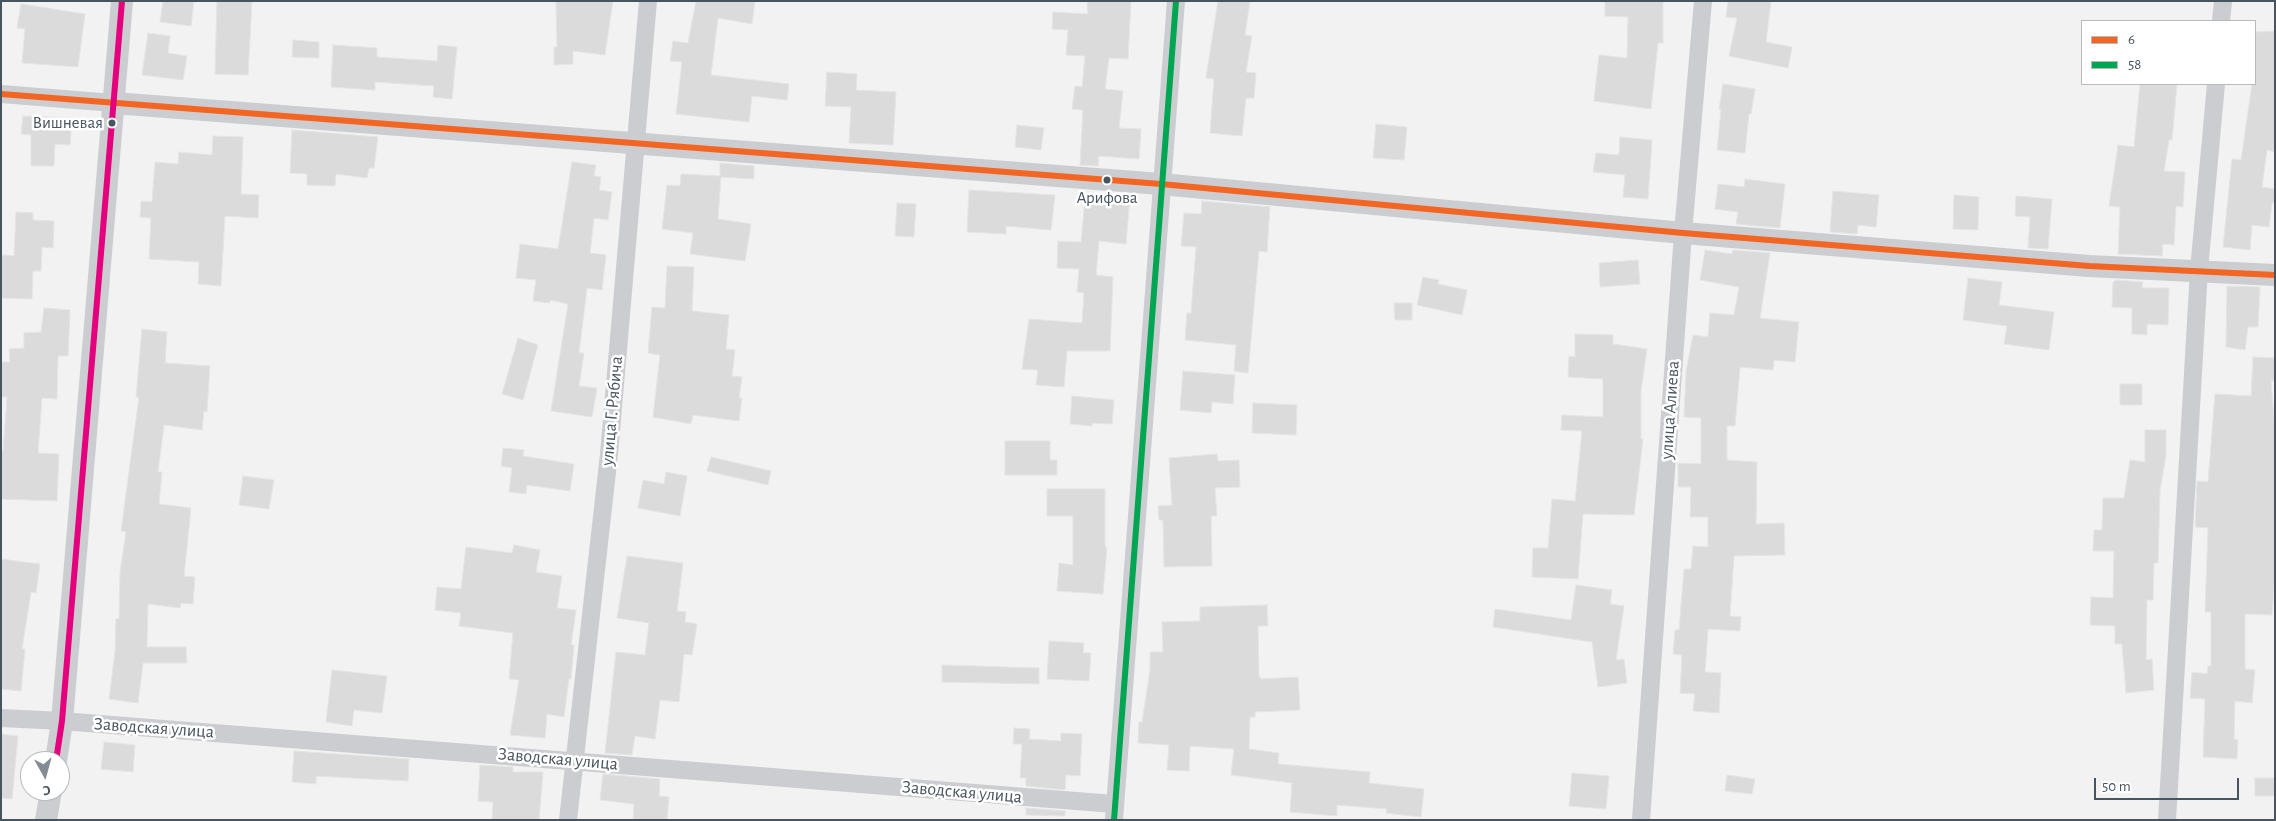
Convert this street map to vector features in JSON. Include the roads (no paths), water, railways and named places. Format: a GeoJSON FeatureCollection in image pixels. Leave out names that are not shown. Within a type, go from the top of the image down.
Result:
{"type":"FeatureCollection","features":[{"type":"Feature","properties":{"kind":"street"},"geometry":{"type":"LineString","coordinates":[[58,751],[62,721],[122,1]]}},
{"type":"Feature","properties":{"kind":"street","name":"улица Г. Рябича"},"geometry":{"type":"LineString","coordinates":[[568,820],[609,454],[648,1]]}},
{"type":"Feature","properties":{"kind":"street"},"geometry":{"type":"LineString","coordinates":[[1114,812],[1176,1]]}},
{"type":"Feature","properties":{"kind":"street","name":"улица Алиева"},"geometry":{"type":"LineString","coordinates":[[1641,820],[1683,233],[1703,1]]}},
{"type":"Feature","properties":{"kind":"street"},"geometry":{"type":"LineString","coordinates":[[2221,20],[2223,1]]}},
{"type":"Feature","properties":{"kind":"street"},"geometry":{"type":"LineString","coordinates":[[2167,820],[2199,270],[2216,85]]}},
{"type":"Feature","properties":{"kind":"street"},"geometry":{"type":"LineString","coordinates":[[1,94],[1161,184],[1683,233],[2089,266],[2275,275]]}},
{"type":"Feature","properties":{"kind":"street","name":"Заводская улица"},"geometry":{"type":"LineString","coordinates":[[1,718],[576,760],[1114,812]]}},
{"type":"Feature","properties":{"kind":"street"},"geometry":{"type":"LineString","coordinates":[[46,820],[49,801]]}},
{"type":"Feature","properties":{"kind":"place","name":"Вишневая"},"geometry":{"type":"Point","coordinates":[112,123]}},
{"type":"Feature","properties":{"kind":"place","name":"Арифова"},"geometry":{"type":"Point","coordinates":[1107,180]}}]}
